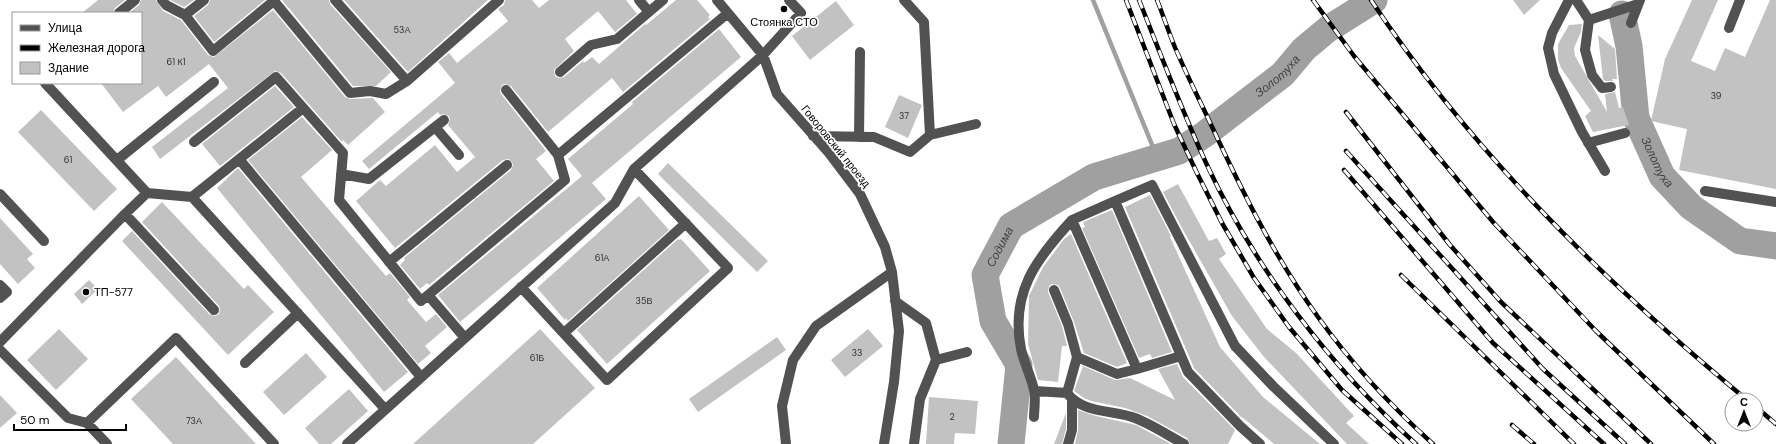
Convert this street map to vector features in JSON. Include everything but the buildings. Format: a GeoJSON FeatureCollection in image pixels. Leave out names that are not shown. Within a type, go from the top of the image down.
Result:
{"type":"FeatureCollection","features":[{"type":"Feature","properties":{"kind":"street"},"geometry":{"type":"LineString","coordinates":[[120,12],[135,0]]}},
{"type":"Feature","properties":{"kind":"street"},"geometry":{"type":"LineString","coordinates":[[162,0],[166,5],[186,15],[213,51],[275,1],[350,93],[370,90],[386,94],[407,81],[499,0]]}},
{"type":"Feature","properties":{"kind":"street"},"geometry":{"type":"LineString","coordinates":[[186,15],[204,0]]}},
{"type":"Feature","properties":{"kind":"street"},"geometry":{"type":"LineString","coordinates":[[335,0],[407,81]]}},
{"type":"Feature","properties":{"kind":"street"},"geometry":{"type":"LineString","coordinates":[[639,0],[649,12]]}},
{"type":"Feature","properties":{"kind":"street"},"geometry":{"type":"LineString","coordinates":[[560,72],[591,45],[617,39],[663,0]]}},
{"type":"Feature","properties":{"kind":"street","name":"Говоровский проезд"},"geometry":{"type":"LineString","coordinates":[[717,0],[763,56],[777,94],[860,194],[885,247],[892,272],[899,331],[894,382],[884,444]]}},
{"type":"Feature","properties":{"kind":"street"},"geometry":{"type":"LineString","coordinates":[[347,444],[615,203],[634,169],[763,56],[800,13],[789,0]]}},
{"type":"Feature","properties":{"kind":"street"},"geometry":{"type":"LineString","coordinates":[[904,0],[924,22],[930,135]]}},
{"type":"Feature","properties":{"kind":"street"},"geometry":{"type":"LineString","coordinates":[[1568,0],[1552,33],[1548,48],[1554,74],[1588,143],[1605,171]]}},
{"type":"Feature","properties":{"kind":"street"},"geometry":{"type":"LineString","coordinates":[[1576,0],[1589,20],[1584,50],[1592,74],[1602,88],[1611,87]]}},
{"type":"Feature","properties":{"kind":"street"},"geometry":{"type":"LineString","coordinates":[[1729,28],[1740,0]]}},
{"type":"Feature","properties":{"kind":"street"},"geometry":{"type":"LineString","coordinates":[[1589,20],[1639,2]]}},
{"type":"Feature","properties":{"kind":"street"},"geometry":{"type":"LineString","coordinates":[[1631,23],[1639,2]]}},
{"type":"Feature","properties":{"kind":"street"},"geometry":{"type":"LineString","coordinates":[[558,155],[728,13]]}},
{"type":"Feature","properties":{"kind":"street"},"geometry":{"type":"LineString","coordinates":[[859,137],[860,52]]}},
{"type":"Feature","properties":{"kind":"street"},"geometry":{"type":"LineString","coordinates":[[194,142],[276,77],[343,153],[339,200],[421,301],[565,180],[558,155],[506,90]]}},
{"type":"Feature","properties":{"kind":"street"},"geometry":{"type":"LineString","coordinates":[[116,160],[214,82]]}},
{"type":"Feature","properties":{"kind":"street"},"geometry":{"type":"LineString","coordinates":[[46,84],[148,193],[192,197],[385,409]]}},
{"type":"Feature","properties":{"kind":"street"},"geometry":{"type":"LineString","coordinates":[[192,197],[303,108]]}},
{"type":"Feature","properties":{"kind":"street"},"geometry":{"type":"LineString","coordinates":[[341,174],[370,179],[444,120]]}},
{"type":"Feature","properties":{"kind":"street"},"geometry":{"type":"LineString","coordinates":[[813,136],[874,137],[910,152],[930,135],[976,124]]}},
{"type":"Feature","properties":{"kind":"street"},"geometry":{"type":"LineString","coordinates":[[435,127],[458,155]]}},
{"type":"Feature","properties":{"kind":"street"},"geometry":{"type":"LineString","coordinates":[[1588,143],[1625,133]]}},
{"type":"Feature","properties":{"kind":"street"},"geometry":{"type":"LineString","coordinates":[[239,159],[421,377]]}},
{"type":"Feature","properties":{"kind":"street"},"geometry":{"type":"LineString","coordinates":[[389,262],[507,165]]}},
{"type":"Feature","properties":{"kind":"street"},"geometry":{"type":"LineString","coordinates":[[521,287],[607,380],[728,268],[634,169]]}},
{"type":"Feature","properties":{"kind":"street"},"geometry":{"type":"LineString","coordinates":[[1034,417],[1035,391],[1027,371],[1019,337],[1020,308],[1028,278],[1035,264],[1054,239],[1072,220],[1152,185],[1235,346],[1273,386],[1334,444]]}},
{"type":"Feature","properties":{"kind":"street"},"geometry":{"type":"LineString","coordinates":[[1705,191],[1776,202]]}},
{"type":"Feature","properties":{"kind":"street"},"geometry":{"type":"LineString","coordinates":[[0,342],[125,214],[148,193]]}},
{"type":"Feature","properties":{"kind":"street"},"geometry":{"type":"LineString","coordinates":[[0,194],[44,241]]}},
{"type":"Feature","properties":{"kind":"street"},"geometry":{"type":"LineString","coordinates":[[1115,201],[1188,372],[1240,426],[1260,444]]}},
{"type":"Feature","properties":{"kind":"street"},"geometry":{"type":"LineString","coordinates":[[125,214],[214,310]]}},
{"type":"Feature","properties":{"kind":"street"},"geometry":{"type":"LineString","coordinates":[[1072,220],[1137,369]]}},
{"type":"Feature","properties":{"kind":"street"},"geometry":{"type":"LineString","coordinates":[[564,333],[686,223]]}},
{"type":"Feature","properties":{"kind":"street"},"geometry":{"type":"LineString","coordinates":[[786,444],[782,406],[793,360],[816,326],[892,272]]}},
{"type":"Feature","properties":{"kind":"street"},"geometry":{"type":"LineString","coordinates":[[0,285],[7,292],[0,298]]}},
{"type":"Feature","properties":{"kind":"street"},"geometry":{"type":"LineString","coordinates":[[1054,290],[1068,324],[1078,357],[1070,396],[1072,430],[1068,444]]}},
{"type":"Feature","properties":{"kind":"street"},"geometry":{"type":"LineString","coordinates":[[428,295],[465,338]]}},
{"type":"Feature","properties":{"kind":"street"},"geometry":{"type":"LineString","coordinates":[[895,302],[926,323],[936,360],[920,399],[914,444]]}},
{"type":"Feature","properties":{"kind":"street"},"geometry":{"type":"LineString","coordinates":[[245,363],[298,313]]}},
{"type":"Feature","properties":{"kind":"street"},"geometry":{"type":"LineString","coordinates":[[87,423],[176,338],[274,444]]}},
{"type":"Feature","properties":{"kind":"street"},"geometry":{"type":"LineString","coordinates":[[0,350],[68,418],[87,423],[107,444]]}},
{"type":"Feature","properties":{"kind":"street"},"geometry":{"type":"LineString","coordinates":[[936,360],[967,352]]}},
{"type":"Feature","properties":{"kind":"street"},"geometry":{"type":"LineString","coordinates":[[1078,357],[1117,374],[1181,356]]}},
{"type":"Feature","properties":{"kind":"street"},"geometry":{"type":"LineString","coordinates":[[1035,391],[1070,396],[1101,411],[1132,417],[1184,444]]}},
{"type":"Feature","properties":{"kind":"waterway"},"geometry":{"type":"LineString","coordinates":[[1093,0],[1157,157]]}},
{"type":"Feature","properties":{"kind":"waterway","name":"Содима"},"geometry":{"type":"LineString","coordinates":[[1011,444],[1019,365],[993,321],[985,275],[1011,226],[1094,177],[1179,151],[1205,134],[1283,74],[1304,49],[1328,29],[1374,0]]}},
{"type":"Feature","properties":{"kind":"waterway","name":"Золотуха"},"geometry":{"type":"LineString","coordinates":[[1622,14],[1629,46],[1636,118],[1662,176],[1691,207],[1740,241],[1776,246]]}},
{"type":"Feature","properties":{"kind":"railway"},"geometry":{"type":"LineString","coordinates":[[1126,0],[1174,124],[1222,223],[1254,278],[1289,327],[1342,390],[1402,444]]}},
{"type":"Feature","properties":{"kind":"railway"},"geometry":{"type":"LineString","coordinates":[[1139,0],[1207,165],[1248,242],[1272,279],[1325,349],[1384,414],[1416,444]]}},
{"type":"Feature","properties":{"kind":"railway"},"geometry":{"type":"LineString","coordinates":[[1157,0],[1182,63],[1232,168],[1286,269],[1318,317],[1344,351],[1402,415],[1433,444]]}},
{"type":"Feature","properties":{"kind":"railway"},"geometry":{"type":"LineString","coordinates":[[1313,0],[1354,56],[1493,222],[1596,331],[1714,444]]}},
{"type":"Feature","properties":{"kind":"railway"},"geometry":{"type":"LineString","coordinates":[[1371,0],[1411,57],[1453,111],[1544,214],[1643,310],[1738,392]]}},
{"type":"Feature","properties":{"kind":"railway"},"geometry":{"type":"LineString","coordinates":[[1346,112],[1450,245],[1501,302],[1651,444]]}},
{"type":"Feature","properties":{"kind":"railway"},"geometry":{"type":"LineString","coordinates":[[1346,151],[1543,369],[1625,444]]}},
{"type":"Feature","properties":{"kind":"railway"},"geometry":{"type":"LineString","coordinates":[[1344,170],[1493,343],[1604,444]]}},
{"type":"Feature","properties":{"kind":"railway"},"geometry":{"type":"LineString","coordinates":[[1401,275],[1574,444]]}},
{"type":"Feature","properties":{"kind":"railway"},"geometry":{"type":"LineString","coordinates":[[1764,414],[1776,424]]}},
{"type":"Feature","properties":{"kind":"railway"},"geometry":{"type":"LineString","coordinates":[[1512,425],[1534,444]]}},
{"type":"Feature","properties":{"kind":"place","name":"Стоянка СТО"},"geometry":{"type":"Point","coordinates":[784,9]}},
{"type":"Feature","properties":{"kind":"place","name":"ТП-577"},"geometry":{"type":"Point","coordinates":[86,292]}}]}
